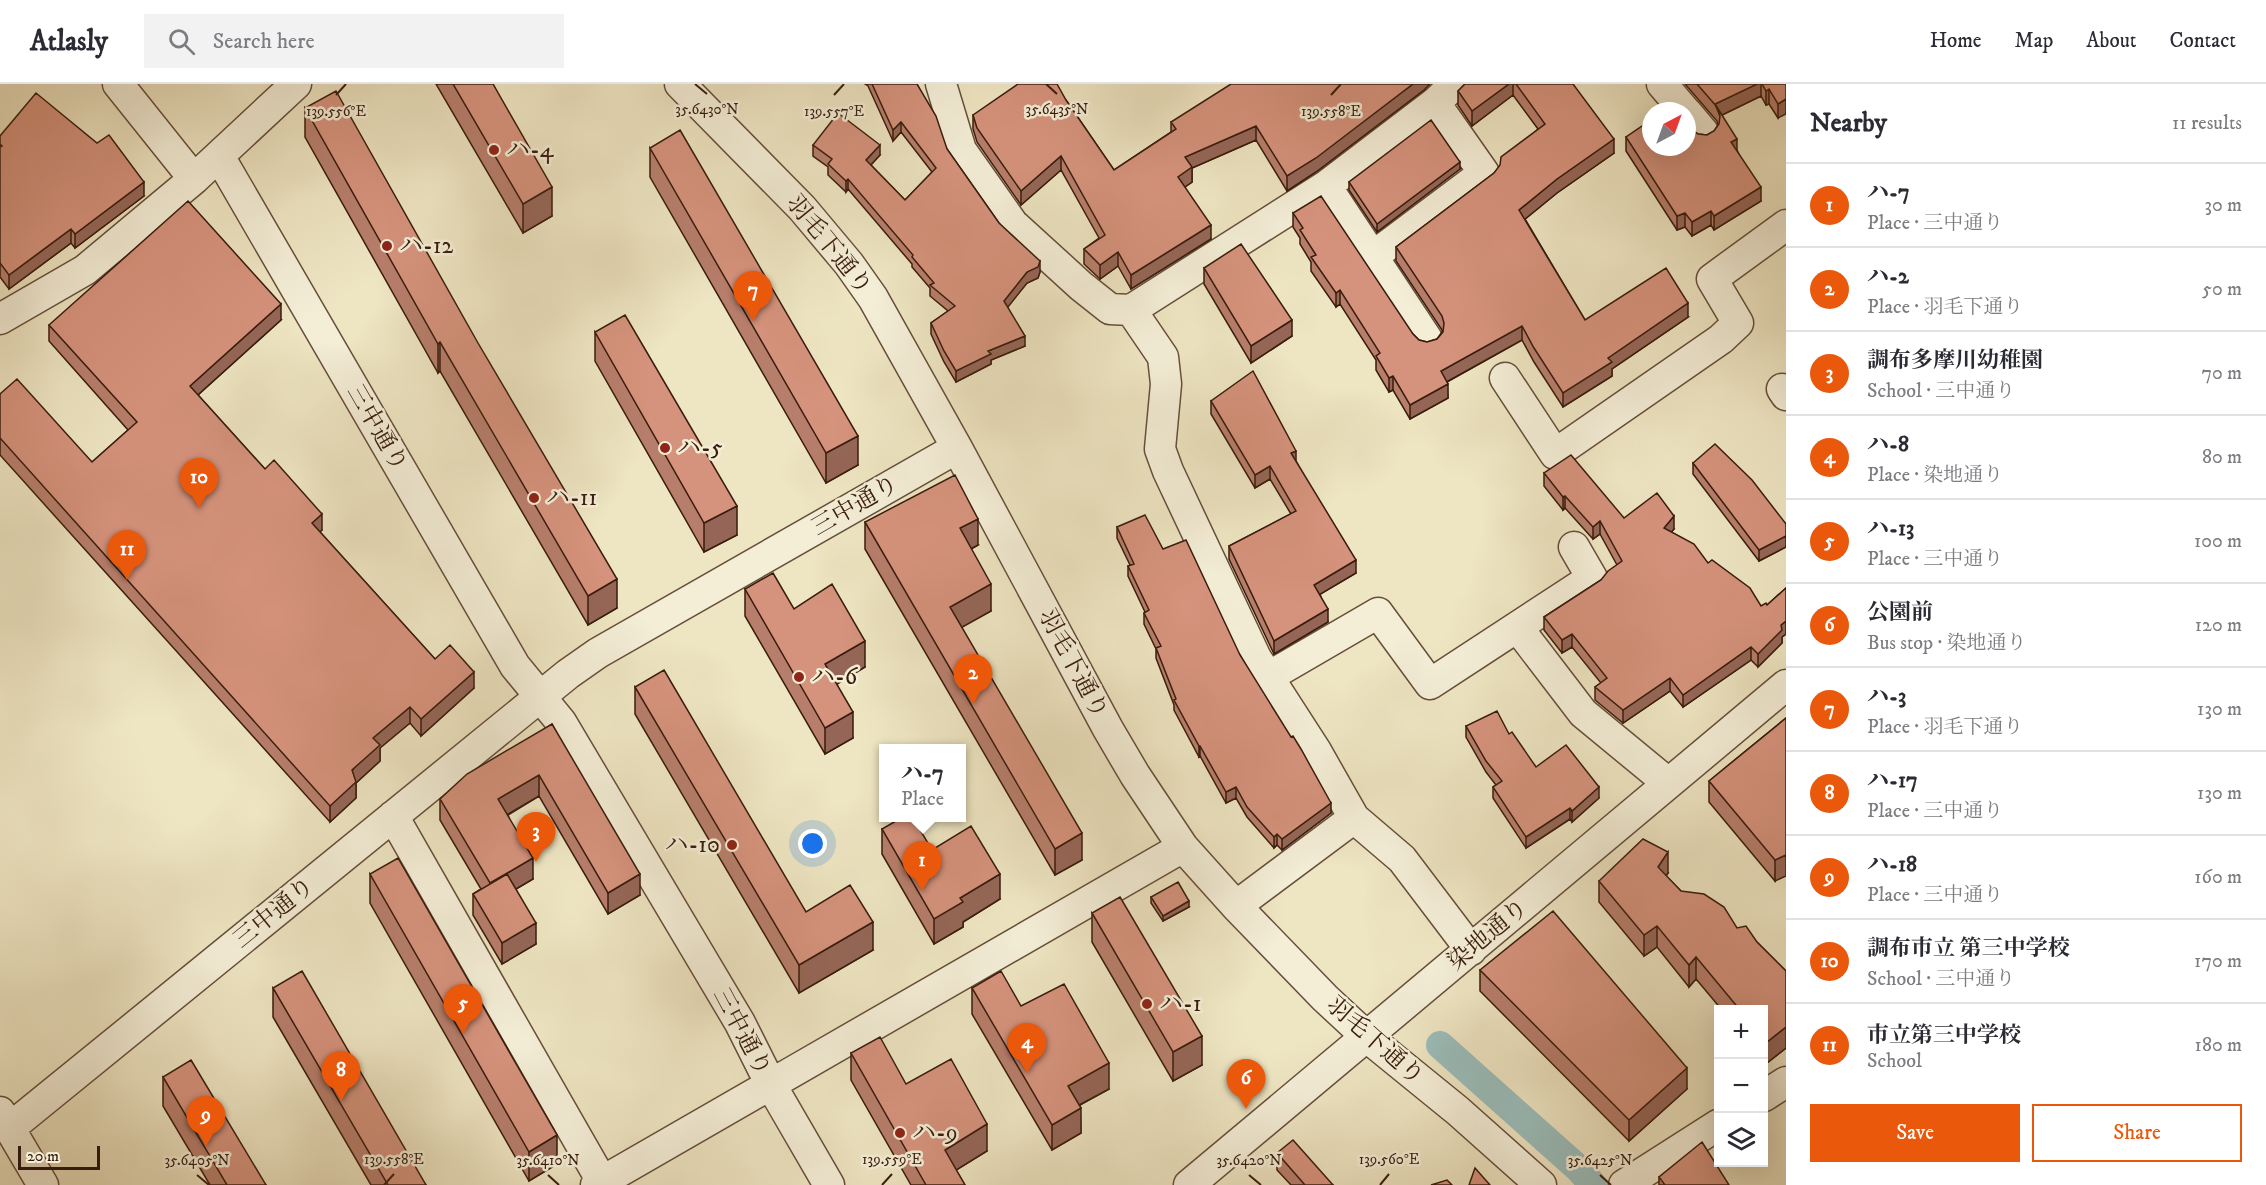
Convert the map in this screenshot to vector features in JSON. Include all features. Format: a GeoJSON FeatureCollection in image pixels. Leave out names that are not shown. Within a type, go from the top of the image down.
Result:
{"type":"FeatureCollection","features":[{"type":"Feature","properties":{"kind":"street"},"geometry":{"type":"LineString","coordinates":[[118,84],[194,179]]}},
{"type":"Feature","properties":{"kind":"street"},"geometry":{"type":"LineString","coordinates":[[0,319],[85,270],[194,179],[296,84]]}},
{"type":"Feature","properties":{"kind":"street","name":"羽毛下通り"},"geometry":{"type":"LineString","coordinates":[[680,84],[802,208],[849,264],[873,298],[957,448],[1108,729],[1135,775],[1184,847],[1236,906],[1325,999],[1366,1037],[1458,1111],[1541,1185]]}},
{"type":"Feature","properties":{"kind":"street"},"geometry":{"type":"LineString","coordinates":[[941,84],[961,150],[1013,224],[1081,286],[1110,309],[1131,310],[1326,186],[1445,93],[1484,173],[1372,257]]}},
{"type":"Feature","properties":{"kind":"street"},"geometry":{"type":"LineString","coordinates":[[1662,84],[1677,102]]}},
{"type":"Feature","properties":{"kind":"street","name":"三中通り"},"geometry":{"type":"LineString","coordinates":[[219,156],[515,666],[561,722],[740,1023],[771,1085],[829,1185]]}},
{"type":"Feature","properties":{"kind":"street"},"geometry":{"type":"LineString","coordinates":[[1326,186],[1427,339]]}},
{"type":"Feature","properties":{"kind":"street"},"geometry":{"type":"LineString","coordinates":[[1505,378],[1555,454],[1721,339],[1738,323],[1712,279],[1786,225]]}},
{"type":"Feature","properties":{"kind":"street"},"geometry":{"type":"LineString","coordinates":[[1131,310],[1163,357],[1166,384],[1160,449],[1168,471],[1256,658],[1316,751],[1354,818],[1402,859],[1471,950]]}},
{"type":"Feature","properties":{"kind":"street","name":"三中通り"},"geometry":{"type":"LineString","coordinates":[[5,1120],[393,816],[539,697],[598,653],[957,448]]}},
{"type":"Feature","properties":{"kind":"street"},"geometry":{"type":"LineString","coordinates":[[1268,676],[1378,613],[1430,684],[1592,578],[1574,547]]}},
{"type":"Feature","properties":{"kind":"street"},"geometry":{"type":"LineString","coordinates":[[1518,628],[1583,713],[1668,783]]}},
{"type":"Feature","properties":{"kind":"street","name":"染地通り"},"geometry":{"type":"LineString","coordinates":[[1189,1185],[1786,685]]}},
{"type":"Feature","properties":{"kind":"street"},"geometry":{"type":"LineString","coordinates":[[393,816],[601,1184],[1184,847]]}},
{"type":"Feature","properties":{"kind":"street"},"geometry":{"type":"LineString","coordinates":[[1236,906],[1354,818]]}},
{"type":"Feature","properties":{"kind":"street"},"geometry":{"type":"LineString","coordinates":[[1768,1093],[1786,1082]]}},
{"type":"Feature","properties":{"kind":"street"},"geometry":{"type":"LineString","coordinates":[[5,1120],[43,1185]]}},
{"type":"Feature","properties":{"kind":"street"},"geometry":{"type":"LineString","coordinates":[[1624,1185],[1714,1128]]}},
{"type":"Feature","properties":{"kind":"building"},"geometry":{"type":"Polygon","coordinates":[[[453,84],[493,84],[552,187],[523,204],[453,84]]]}},
{"type":"Feature","properties":{"kind":"building"},"geometry":{"type":"Polygon","coordinates":[[[872,84],[917,84],[936,116],[947,149],[999,223],[1040,261],[1038,267],[1027,272],[1004,301],[1025,336],[988,351],[991,354],[956,371],[931,323],[955,306],[930,285],[934,283],[912,257],[913,255],[848,179],[846,181],[828,164],[832,159],[813,145],[838,113],[880,145],[866,160],[905,200],[936,168],[901,122],[893,130],[872,84]]]}},
{"type":"Feature","properties":{"kind":"building"},"geometry":{"type":"Polygon","coordinates":[[[1018,84],[1057,84],[1114,170],[1176,129],[1171,122],[1231,84],[1413,84],[1316,158],[1287,176],[1256,126],[1185,157],[1192,167],[1178,177],[1211,225],[1131,275],[1118,252],[1100,265],[1084,249],[1105,235],[1061,156],[1021,191],[977,128],[973,115],[1018,84]]]}},
{"type":"Feature","properties":{"kind":"building"},"geometry":{"type":"Polygon","coordinates":[[[1465,84],[1509,84],[1472,111],[1458,91],[1465,84]]]}},
{"type":"Feature","properties":{"kind":"building"},"geometry":{"type":"Polygon","coordinates":[[[1516,84],[1573,84],[1614,139],[1557,179],[1519,210],[1585,320],[1666,268],[1688,303],[1608,358],[1612,362],[1563,393],[1522,326],[1441,371],[1448,384],[1410,405],[1393,376],[1389,378],[1376,356],[1380,353],[1340,290],[1336,293],[1311,257],[1316,255],[1300,230],[1303,228],[1293,213],[1321,196],[1413,334],[1419,340],[1427,342],[1437,339],[1443,332],[1442,316],[1396,247],[1494,173],[1500,165],[1501,157],[1545,124],[1516,84]]]}},
{"type":"Feature","properties":{"kind":"building"},"geometry":{"type":"Polygon","coordinates":[[[1697,84],[1757,84],[1715,104],[1717,107],[1697,84]]]}},
{"type":"Feature","properties":{"kind":"building"},"geometry":{"type":"Polygon","coordinates":[[[1762,84],[1786,84],[1786,99],[1778,104],[1769,89],[1766,91],[1762,84]]]}},
{"type":"Feature","properties":{"kind":"building"},"geometry":{"type":"Polygon","coordinates":[[[336,91],[478,343],[617,579],[588,596],[440,342],[438,344],[305,108],[336,91]]]}},
{"type":"Feature","properties":{"kind":"building"},"geometry":{"type":"Polygon","coordinates":[[[36,93],[97,143],[109,135],[144,182],[75,234],[71,229],[9,275],[0,263],[0,147],[2,146],[0,136],[36,93]]]}},
{"type":"Feature","properties":{"kind":"building"},"geometry":{"type":"Polygon","coordinates":[[[1717,107],[1737,139],[1731,142],[1761,187],[1714,216],[1711,211],[1692,222],[1685,213],[1677,216],[1626,137],[1642,126],[1642,156],[1696,156],[1696,133],[1707,135],[1714,131],[1719,124],[1720,116],[1717,107]]]}},
{"type":"Feature","properties":{"kind":"building"},"geometry":{"type":"Polygon","coordinates":[[[1431,120],[1460,162],[1377,224],[1349,182],[1431,120]]]}},
{"type":"Feature","properties":{"kind":"building"},"geometry":{"type":"Polygon","coordinates":[[[680,130],[858,436],[826,453],[650,148],[680,130]]]}},
{"type":"Feature","properties":{"kind":"building"},"geometry":{"type":"Polygon","coordinates":[[[188,201],[281,304],[190,386],[265,469],[274,460],[322,514],[312,523],[435,659],[450,645],[474,672],[421,719],[410,707],[373,738],[380,745],[352,770],[356,782],[330,806],[0,438],[0,394],[17,379],[92,462],[137,422],[49,325],[188,201]]]}},
{"type":"Feature","properties":{"kind":"building"},"geometry":{"type":"Polygon","coordinates":[[[1241,244],[1292,320],[1251,346],[1204,268],[1241,244]]]}},
{"type":"Feature","properties":{"kind":"building"},"geometry":{"type":"Polygon","coordinates":[[[625,315],[737,506],[704,523],[595,332],[625,315]]]}},
{"type":"Feature","properties":{"kind":"building"},"geometry":{"type":"Polygon","coordinates":[[[1253,371],[1296,451],[1291,453],[1356,560],[1314,585],[1328,609],[1274,641],[1229,546],[1296,511],[1270,466],[1255,475],[1211,401],[1253,371]]]}},
{"type":"Feature","properties":{"kind":"building"},"geometry":{"type":"Polygon","coordinates":[[[1715,444],[1752,480],[1786,524],[1786,536],[1759,550],[1693,463],[1715,444]]]}},
{"type":"Feature","properties":{"kind":"building"},"geometry":{"type":"Polygon","coordinates":[[[1571,455],[1624,518],[1657,493],[1674,516],[1664,528],[1694,544],[1708,563],[1712,560],[1750,588],[1761,606],[1766,603],[1767,605],[1786,588],[1786,621],[1781,625],[1782,630],[1758,654],[1751,647],[1683,695],[1670,678],[1623,710],[1595,687],[1607,678],[1572,634],[1562,640],[1544,617],[1601,580],[1608,571],[1622,561],[1600,521],[1593,527],[1565,496],[1563,497],[1544,473],[1571,455]]]}},
{"type":"Feature","properties":{"kind":"building"},"geometry":{"type":"Polygon","coordinates":[[[955,475],[978,519],[960,528],[991,584],[950,607],[1082,833],[1055,849],[865,522],[955,475]]]}},
{"type":"Feature","properties":{"kind":"building"},"geometry":{"type":"Polygon","coordinates":[[[1145,515],[1163,549],[1186,540],[1240,655],[1291,737],[1293,736],[1301,749],[1331,803],[1282,839],[1277,834],[1274,837],[1247,807],[1236,787],[1226,792],[1174,700],[1176,699],[1156,648],[1161,646],[1144,613],[1149,610],[1128,566],[1134,564],[1117,527],[1145,515]]]}},
{"type":"Feature","properties":{"kind":"building"},"geometry":{"type":"Polygon","coordinates":[[[773,573],[794,609],[832,584],[865,641],[825,664],[853,712],[825,728],[745,589],[773,573]]]}},
{"type":"Feature","properties":{"kind":"building"},"geometry":{"type":"Polygon","coordinates":[[[664,670],[806,912],[850,885],[873,922],[799,965],[635,687],[664,670]]]}},
{"type":"Feature","properties":{"kind":"building"},"geometry":{"type":"Polygon","coordinates":[[[1497,711],[1509,734],[1512,732],[1536,767],[1566,745],[1599,787],[1572,811],[1570,808],[1526,837],[1493,787],[1502,781],[1486,761],[1466,726],[1497,711]]]}},
{"type":"Feature","properties":{"kind":"building"},"geometry":{"type":"Polygon","coordinates":[[[1786,718],[1786,855],[1775,860],[1709,781],[1786,718]]]}},
{"type":"Feature","properties":{"kind":"building"},"geometry":{"type":"Polygon","coordinates":[[[552,724],[640,874],[608,893],[539,775],[498,799],[533,858],[490,883],[440,799],[467,774],[552,724]]]}},
{"type":"Feature","properties":{"kind":"building"},"geometry":{"type":"Polygon","coordinates":[[[894,822],[915,822],[932,850],[971,826],[1000,874],[960,898],[963,902],[934,919],[882,829],[894,822]]]}},
{"type":"Feature","properties":{"kind":"building"},"geometry":{"type":"Polygon","coordinates":[[[1643,839],[1668,852],[1658,867],[1681,891],[1704,894],[1724,907],[1737,928],[1746,926],[1757,942],[1786,971],[1786,1027],[1768,1041],[1768,1005],[1736,1005],[1696,957],[1689,965],[1657,926],[1644,935],[1599,881],[1643,839]]]}},
{"type":"Feature","properties":{"kind":"building"},"geometry":{"type":"Polygon","coordinates":[[[398,858],[557,1135],[529,1152],[370,874],[398,858]]]}},
{"type":"Feature","properties":{"kind":"building"},"geometry":{"type":"Polygon","coordinates":[[[507,874],[536,923],[502,943],[473,894],[507,874]]]}},
{"type":"Feature","properties":{"kind":"building"},"geometry":{"type":"Polygon","coordinates":[[[1178,882],[1189,901],[1163,916],[1151,897],[1178,882]]]}},
{"type":"Feature","properties":{"kind":"building"},"geometry":{"type":"Polygon","coordinates":[[[1120,897],[1202,1036],[1173,1052],[1092,913],[1120,897]]]}},
{"type":"Feature","properties":{"kind":"building"},"geometry":{"type":"Polygon","coordinates":[[[1553,911],[1687,1068],[1629,1120],[1480,970],[1553,911]]]}},
{"type":"Feature","properties":{"kind":"building"},"geometry":{"type":"Polygon","coordinates":[[[302,971],[426,1185],[388,1185],[273,988],[302,971]]]}},
{"type":"Feature","properties":{"kind":"building"},"geometry":{"type":"Polygon","coordinates":[[[1001,971],[1021,1006],[1064,984],[1109,1063],[1068,1086],[1081,1108],[1052,1125],[972,988],[1001,971]]]}},
{"type":"Feature","properties":{"kind":"building"},"geometry":{"type":"Polygon","coordinates":[[[880,1037],[906,1084],[951,1059],[987,1124],[945,1150],[965,1185],[926,1185],[851,1053],[880,1037]]]}},
{"type":"Feature","properties":{"kind":"building"},"geometry":{"type":"Polygon","coordinates":[[[191,1060],[266,1185],[227,1185],[163,1077],[191,1060]]]}},
{"type":"Feature","properties":{"kind":"building"},"geometry":{"type":"Polygon","coordinates":[[[1293,1140],[1333,1185],[1305,1185],[1277,1153],[1293,1140]]]}},
{"type":"Feature","properties":{"kind":"building"},"geometry":{"type":"Polygon","coordinates":[[[1702,1142],[1714,1161],[1714,1167],[1718,1167],[1729,1185],[1665,1185],[1659,1177],[1702,1142]]]}},
{"type":"Feature","properties":{"kind":"building"},"geometry":{"type":"Polygon","coordinates":[[[1475,1168],[1490,1185],[1469,1185],[1475,1168]]]}},
{"type":"Feature","properties":{"kind":"building"},"geometry":{"type":"Polygon","coordinates":[[[1447,1180],[1452,1185],[1431,1185],[1447,1180]]]}},
{"type":"Feature","properties":{"kind":"waterway"},"geometry":{"type":"LineString","coordinates":[[1440,1045],[1579,1169],[1593,1185]]}},
{"type":"Feature","properties":{"kind":"place","name":"ハ-4"},"geometry":{"type":"Point","coordinates":[494,150]}},
{"type":"Feature","properties":{"kind":"place","name":"ハ-12"},"geometry":{"type":"Point","coordinates":[387,246]}},
{"type":"Feature","properties":{"kind":"place","name":"ハ-3"},"geometry":{"type":"Point","coordinates":[753,321]}},
{"type":"Feature","properties":{"kind":"place","name":"ハ-5"},"geometry":{"type":"Point","coordinates":[665,448]}},
{"type":"Feature","properties":{"kind":"place","name":"ハ-11"},"geometry":{"type":"Point","coordinates":[534,498]}},
{"type":"Feature","properties":{"kind":"place","name":"調布市立 第三中学校"},"geometry":{"type":"Point","coordinates":[199,508]}},
{"type":"Feature","properties":{"kind":"place","name":"市立第三中学校"},"geometry":{"type":"Point","coordinates":[127,580]}},
{"type":"Feature","properties":{"kind":"place","name":"ハ-6"},"geometry":{"type":"Point","coordinates":[799,677]}},
{"type":"Feature","properties":{"kind":"place","name":"ハ-2"},"geometry":{"type":"Point","coordinates":[973,704]}},
{"type":"Feature","properties":{"kind":"place","name":"ハ-10"},"geometry":{"type":"Point","coordinates":[732,845]}},
{"type":"Feature","properties":{"kind":"place","name":"調布多摩川幼稚園"},"geometry":{"type":"Point","coordinates":[536,862]}},
{"type":"Feature","properties":{"kind":"place","name":"ハ-7"},"geometry":{"type":"Point","coordinates":[922,891]}},
{"type":"Feature","properties":{"kind":"place","name":"ハ-1"},"geometry":{"type":"Point","coordinates":[1147,1004]}},
{"type":"Feature","properties":{"kind":"place","name":"ハ-13"},"geometry":{"type":"Point","coordinates":[463,1034]}},
{"type":"Feature","properties":{"kind":"place","name":"ハ-8"},"geometry":{"type":"Point","coordinates":[1027,1073]}},
{"type":"Feature","properties":{"kind":"place","name":"ハ-17"},"geometry":{"type":"Point","coordinates":[341,1101]}},
{"type":"Feature","properties":{"kind":"place","name":"公園前"},"geometry":{"type":"Point","coordinates":[1246,1109]}},
{"type":"Feature","properties":{"kind":"place","name":"ハ-9"},"geometry":{"type":"Point","coordinates":[900,1133]}},
{"type":"Feature","properties":{"kind":"place","name":"ハ-18"},"geometry":{"type":"Point","coordinates":[206,1146]}}]}
